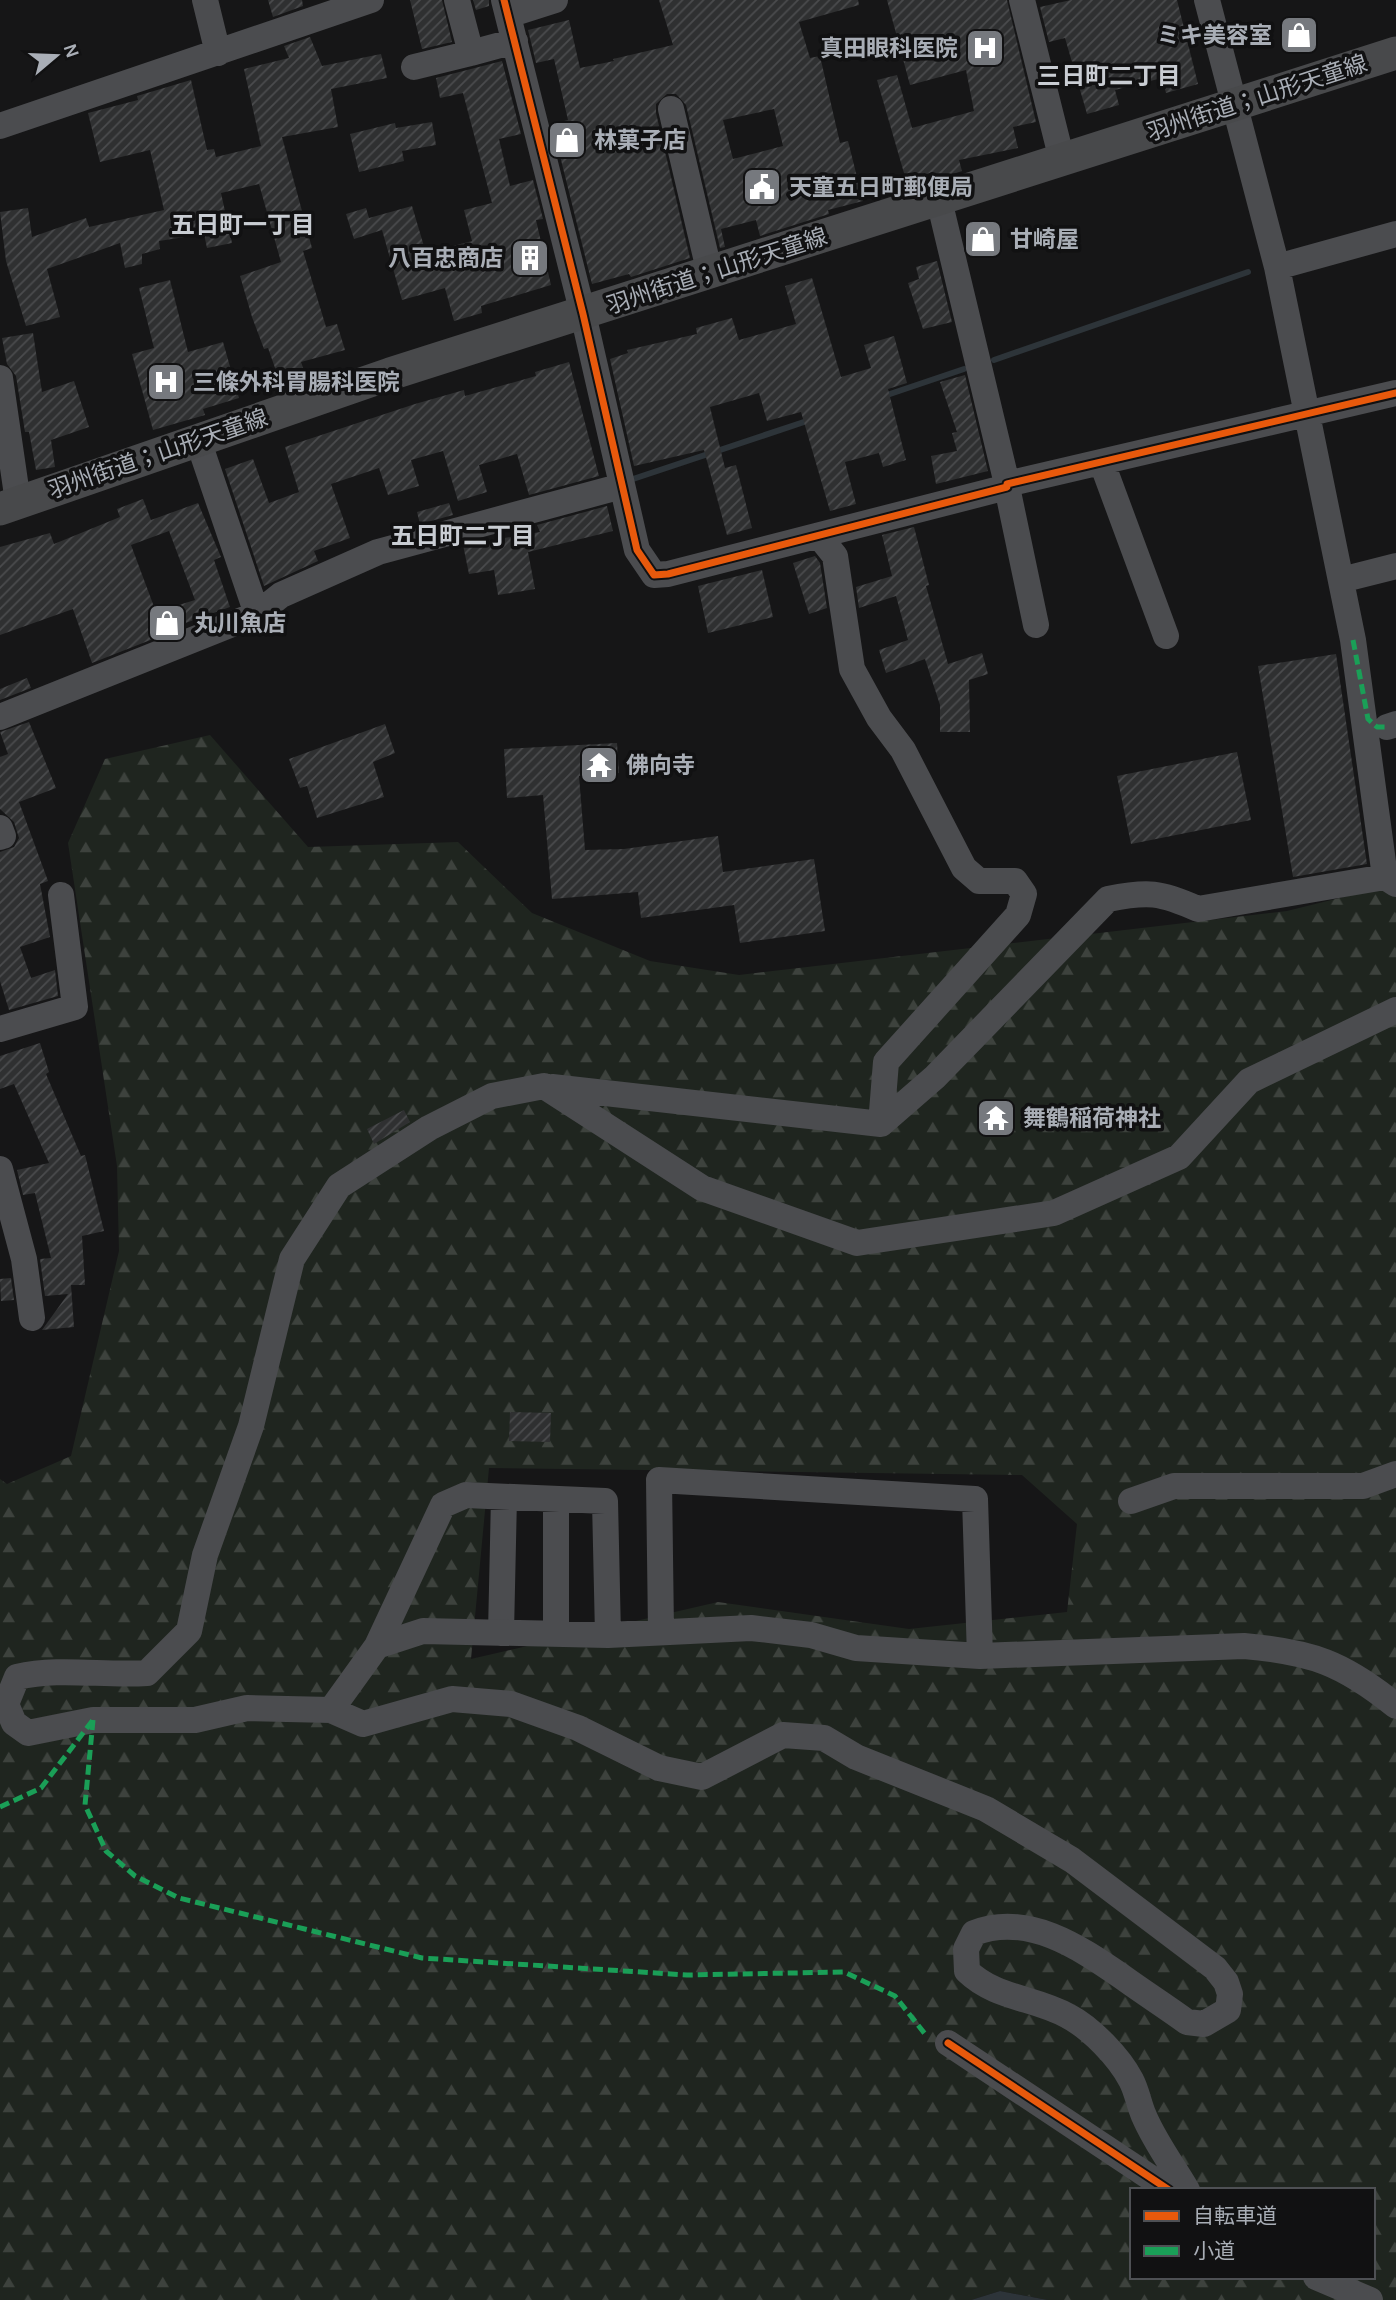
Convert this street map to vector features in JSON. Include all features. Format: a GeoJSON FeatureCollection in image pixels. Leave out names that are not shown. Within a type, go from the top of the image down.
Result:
{"type":"FeatureCollection","features":[{"type":"Feature","properties":{"kind":"main road","name":"羽州街道；山形天童線"},"geometry":{"type":"LineString","coordinates":[[9,506],[390,374],[1237,106],[1396,53]]}},
{"type":"Feature","properties":{"kind":"street"},"geometry":{"type":"LineString","coordinates":[[205,0],[218,53]]}},
{"type":"Feature","properties":{"kind":"street"},"geometry":{"type":"LineString","coordinates":[[0,126],[371,0]]}},
{"type":"Feature","properties":{"kind":"street"},"geometry":{"type":"LineString","coordinates":[[457,0],[471,53]]}},
{"type":"Feature","properties":{"kind":"street"},"geometry":{"type":"LineString","coordinates":[[555,0],[506,7],[583,314],[637,550],[654,575],[668,574],[1305,412],[1396,393]]}},
{"type":"Feature","properties":{"kind":"street"},"geometry":{"type":"LineString","coordinates":[[1022,0],[1062,160]]}},
{"type":"Feature","properties":{"kind":"street"},"geometry":{"type":"LineString","coordinates":[[1187,2188],[1144,2117],[1131,2080],[1091,2033],[1070,2017],[1038,2002],[998,1993],[976,1980],[967,1971],[967,1949],[974,1933],[990,1927],[1014,1927],[1059,1938],[1094,1955],[1187,2022],[1203,2024],[1228,2010],[1230,1994],[1226,1982],[1215,1968],[1161,1924],[1072,1860],[986,1809],[856,1757],[824,1738],[782,1735],[702,1777],[659,1768],[578,1728],[511,1704],[452,1699],[363,1724],[331,1710],[247,1708],[195,1720],[93,1720],[29,1733],[14,1723],[3,1704],[17,1677],[47,1670],[108,1675],[148,1674],[189,1631],[205,1555],[251,1426],[292,1259],[339,1186],[429,1128],[492,1096],[544,1086],[881,1124],[935,1077],[1108,900],[1145,892],[1175,899],[1198,909],[1390,880],[1353,640],[1305,412],[1278,267],[1207,0]]}},
{"type":"Feature","properties":{"kind":"street"},"geometry":{"type":"LineString","coordinates":[[414,67],[514,41]]}},
{"type":"Feature","properties":{"kind":"street"},"geometry":{"type":"LineString","coordinates":[[671,109],[710,274]]}},
{"type":"Feature","properties":{"kind":"street"},"geometry":{"type":"LineString","coordinates":[[939,200],[1007,486],[1036,625]]}},
{"type":"Feature","properties":{"kind":"street"},"geometry":{"type":"LineString","coordinates":[[1278,267],[1396,234]]}},
{"type":"Feature","properties":{"kind":"street"},"geometry":{"type":"LineString","coordinates":[[0,378],[9,506]]}},
{"type":"Feature","properties":{"kind":"street"},"geometry":{"type":"LineString","coordinates":[[198,440],[257,614]]}},
{"type":"Feature","properties":{"kind":"street"},"geometry":{"type":"LineString","coordinates":[[1102,463],[1166,636]]}},
{"type":"Feature","properties":{"kind":"street"},"geometry":{"type":"LineString","coordinates":[[0,717],[257,614],[281,595],[378,552],[622,486]]}},
{"type":"Feature","properties":{"kind":"street"},"geometry":{"type":"LineString","coordinates":[[819,536],[835,556],[852,669],[879,718],[903,750],[964,868],[979,881],[1015,881],[1024,894],[1018,915],[886,1062],[881,1124]]}},
{"type":"Feature","properties":{"kind":"street"},"geometry":{"type":"LineString","coordinates":[[1341,580],[1396,566]]}},
{"type":"Feature","properties":{"kind":"street"},"geometry":{"type":"LineString","coordinates":[[0,828],[0,837]]}},
{"type":"Feature","properties":{"kind":"street"},"geometry":{"type":"LineString","coordinates":[[0,1029],[75,1007],[61,895]]}},
{"type":"Feature","properties":{"kind":"street"},"geometry":{"type":"LineString","coordinates":[[544,1086],[702,1188],[857,1243],[1054,1213],[1179,1157],[1249,1080],[1396,1010]]}},
{"type":"Feature","properties":{"kind":"street"},"geometry":{"type":"LineString","coordinates":[[0,1169],[24,1259],[32,1318]]}},
{"type":"Feature","properties":{"kind":"street"},"geometry":{"type":"LineString","coordinates":[[1131,1501],[1174,1486],[1363,1486],[1396,1474]]}},
{"type":"Feature","properties":{"kind":"street"},"geometry":{"type":"LineString","coordinates":[[661,1631],[659,1480],[975,1499],[981,1656]]}},
{"type":"Feature","properties":{"kind":"street"},"geometry":{"type":"LineString","coordinates":[[331,1710],[377,1646],[443,1505],[466,1495],[605,1501],[608,1635]]}},
{"type":"Feature","properties":{"kind":"street"},"geometry":{"type":"LineString","coordinates":[[501,1633],[504,1497]]}},
{"type":"Feature","properties":{"kind":"street"},"geometry":{"type":"LineString","coordinates":[[556,1499],[556,1634]]}},
{"type":"Feature","properties":{"kind":"street"},"geometry":{"type":"LineString","coordinates":[[377,1646],[423,1631],[608,1635],[661,1631],[778,1629],[811,1634],[856,1648],[981,1656],[1244,1646],[1286,1650],[1329,1661],[1368,1684],[1396,1706]]}},
{"type":"Feature","properties":{"kind":"street"},"geometry":{"type":"LineString","coordinates":[[948,2043],[1166,2188]]}},
{"type":"Feature","properties":{"kind":"street"},"geometry":{"type":"LineString","coordinates":[[1321,2279],[1370,2300]]}},
{"type":"Feature","properties":{"kind":"green space"},"geometry":{"type":"Polygon","coordinates":[[[210,735],[308,847],[458,842],[532,913],[650,961],[739,975],[1287,911],[1396,884],[1396,2300],[1048,2300],[1000,2291],[971,2300],[0,2300],[0,1479],[7,1484],[71,1456],[119,1251],[117,1166],[68,843],[105,759],[210,735]],[[489,1468],[471,1659],[718,1602],[909,1629],[1067,1612],[1077,1524],[1022,1475],[489,1468]]]}},
{"type":"Feature","properties":{"kind":"shaded area"},"geometry":{"type":"Polygon","coordinates":[[[1000,2291],[1048,2300],[971,2300],[1000,2291]]]}},
{"type":"Feature","properties":{"kind":"building"},"geometry":{"type":"Polygon","coordinates":[[[268,0],[302,0],[303,6],[273,17],[268,0]]]}},
{"type":"Feature","properties":{"kind":"building"},"geometry":{"type":"Polygon","coordinates":[[[410,0],[442,0],[452,42],[422,49],[410,0]]]}},
{"type":"Feature","properties":{"kind":"building"},"geometry":{"type":"Polygon","coordinates":[[[473,0],[489,0],[489,6],[476,10],[473,0]]]}},
{"type":"Feature","properties":{"kind":"building"},"geometry":{"type":"Polygon","coordinates":[[[659,0],[858,0],[859,5],[799,22],[810,58],[820,56],[840,143],[848,141],[863,201],[828,210],[829,214],[760,236],[756,220],[721,229],[725,247],[720,248],[686,105],[676,94],[667,94],[656,104],[656,113],[690,258],[631,277],[629,274],[592,284],[552,124],[568,120],[554,59],[536,63],[528,30],[569,20],[580,68],[673,45],[659,0]],[[774,109],[723,120],[733,159],[783,146],[774,109]]]}},
{"type":"Feature","properties":{"kind":"building"},"geometry":{"type":"Polygon","coordinates":[[[887,0],[1007,0],[1036,122],[1013,127],[1018,148],[959,160],[962,171],[935,180],[933,172],[906,180],[877,80],[897,75],[912,128],[974,111],[966,70],[910,85],[887,0]]]}},
{"type":"Feature","properties":{"kind":"building"},"geometry":{"type":"Polygon","coordinates":[[[1071,0],[1177,0],[1198,84],[1166,93],[1162,78],[1115,90],[1119,105],[1087,114],[1065,38],[1049,42],[1040,7],[1071,0]]]}},
{"type":"Feature","properties":{"kind":"building"},"geometry":{"type":"Polygon","coordinates":[[[310,37],[322,66],[381,54],[387,78],[331,89],[338,127],[282,137],[312,248],[303,251],[326,327],[337,324],[345,350],[301,362],[305,373],[280,382],[268,348],[264,349],[240,276],[281,262],[259,184],[221,193],[232,243],[207,248],[204,234],[159,241],[160,249],[142,254],[142,264],[125,268],[120,243],[47,269],[60,317],[26,326],[6,261],[0,212],[28,208],[32,237],[86,218],[89,227],[164,210],[150,150],[100,162],[88,113],[138,100],[137,96],[191,80],[207,150],[214,149],[216,157],[261,146],[244,69],[289,58],[284,46],[310,37]]]}},
{"type":"Feature","properties":{"kind":"building"},"geometry":{"type":"Polygon","coordinates":[[[502,61],[521,134],[499,139],[510,186],[533,180],[543,219],[536,220],[551,285],[481,306],[482,313],[454,321],[445,288],[402,300],[382,230],[354,239],[346,214],[366,208],[369,218],[412,206],[426,253],[472,241],[464,210],[492,203],[463,93],[440,98],[436,78],[502,61]]]}},
{"type":"Feature","properties":{"kind":"building"},"geometry":{"type":"Polygon","coordinates":[[[432,122],[436,145],[402,151],[404,161],[359,172],[350,134],[395,123],[396,128],[432,122]]]}},
{"type":"Feature","properties":{"kind":"building"},"geometry":{"type":"Polygon","coordinates":[[[937,261],[952,322],[923,329],[908,283],[919,279],[916,267],[937,261]]]}},
{"type":"Feature","properties":{"kind":"building"},"geometry":{"type":"Polygon","coordinates":[[[812,278],[841,377],[871,368],[864,345],[894,336],[907,383],[888,389],[906,460],[883,467],[879,453],[845,462],[856,504],[830,511],[801,412],[767,421],[759,393],[710,407],[725,468],[736,465],[752,528],[727,535],[704,450],[634,466],[610,359],[628,353],[627,350],[697,334],[696,328],[732,318],[739,340],[796,324],[785,286],[812,278]]]}},
{"type":"Feature","properties":{"kind":"building"},"geometry":{"type":"Polygon","coordinates":[[[170,280],[188,352],[223,342],[239,398],[203,409],[205,415],[153,430],[132,354],[154,348],[139,288],[170,280]]]}},
{"type":"Feature","properties":{"kind":"building"},"geometry":{"type":"Polygon","coordinates":[[[33,333],[42,392],[74,381],[89,427],[51,440],[55,467],[36,470],[29,432],[25,432],[16,376],[7,364],[2,338],[33,333]]]}},
{"type":"Feature","properties":{"kind":"building"},"geometry":{"type":"Polygon","coordinates":[[[569,362],[599,476],[529,495],[517,454],[479,465],[487,492],[458,501],[443,451],[411,460],[419,486],[388,495],[379,468],[331,484],[350,538],[314,551],[318,561],[264,586],[225,469],[253,459],[269,503],[299,492],[285,447],[464,390],[465,396],[536,376],[535,372],[569,362]]]}},
{"type":"Feature","properties":{"kind":"building"},"geometry":{"type":"Polygon","coordinates":[[[965,375],[988,471],[936,484],[931,456],[957,451],[952,433],[957,432],[940,382],[965,375]]]}},
{"type":"Feature","properties":{"kind":"building"},"geometry":{"type":"Polygon","coordinates":[[[143,499],[151,520],[198,503],[221,557],[214,560],[230,607],[180,625],[181,628],[92,663],[73,609],[0,635],[0,547],[50,533],[54,544],[120,517],[117,509],[143,499]],[[169,531],[131,545],[156,612],[195,600],[169,531]]]}},
{"type":"Feature","properties":{"kind":"building"},"geometry":{"type":"Polygon","coordinates":[[[449,503],[453,515],[420,524],[417,512],[449,503]]]}},
{"type":"Feature","properties":{"kind":"building"},"geometry":{"type":"Polygon","coordinates":[[[607,506],[613,531],[528,552],[535,589],[498,595],[494,570],[469,574],[463,545],[540,532],[537,525],[607,506]]]}},
{"type":"Feature","properties":{"kind":"building"},"geometry":{"type":"Polygon","coordinates":[[[914,527],[929,585],[926,586],[948,664],[982,653],[988,674],[969,680],[970,732],[940,732],[940,705],[925,659],[886,673],[879,650],[908,640],[896,596],[859,608],[856,587],[892,576],[882,535],[914,527]]]}},
{"type":"Feature","properties":{"kind":"building"},"geometry":{"type":"Polygon","coordinates":[[[815,556],[820,563],[827,608],[809,614],[793,563],[815,556]]]}},
{"type":"Feature","properties":{"kind":"building"},"geometry":{"type":"Polygon","coordinates":[[[762,570],[773,617],[708,633],[698,586],[762,570]]]}},
{"type":"Feature","properties":{"kind":"building"},"geometry":{"type":"Polygon","coordinates":[[[1336,654],[1367,864],[1293,877],[1258,666],[1336,654]]]}},
{"type":"Feature","properties":{"kind":"building"},"geometry":{"type":"Polygon","coordinates":[[[27,678],[31,688],[0,700],[0,689],[27,678]]]}},
{"type":"Feature","properties":{"kind":"building"},"geometry":{"type":"Polygon","coordinates":[[[29,722],[56,788],[19,802],[48,881],[40,884],[50,937],[20,947],[31,978],[55,970],[58,996],[9,1010],[0,981],[0,852],[14,847],[19,838],[14,822],[0,809],[0,757],[8,754],[0,732],[29,722]]]}},
{"type":"Feature","properties":{"kind":"building"},"geometry":{"type":"Polygon","coordinates":[[[385,724],[395,753],[373,762],[384,797],[317,818],[307,786],[300,788],[289,759],[385,724]]]}},
{"type":"Feature","properties":{"kind":"building"},"geometry":{"type":"Polygon","coordinates":[[[617,743],[619,773],[579,776],[585,850],[624,849],[718,836],[723,872],[814,859],[825,931],[740,943],[734,905],[641,918],[638,892],[552,899],[543,795],[507,798],[504,749],[617,743]]]}},
{"type":"Feature","properties":{"kind":"building"},"geometry":{"type":"Polygon","coordinates":[[[1237,752],[1251,820],[1131,844],[1117,776],[1237,752]]]}},
{"type":"Feature","properties":{"kind":"building"},"geometry":{"type":"Polygon","coordinates":[[[40,1043],[49,1072],[46,1074],[81,1156],[85,1155],[104,1231],[82,1236],[85,1285],[71,1285],[74,1327],[42,1330],[68,1294],[45,1296],[40,1259],[51,1258],[35,1193],[23,1195],[17,1170],[49,1163],[14,1084],[0,1089],[0,1056],[40,1043]]]}},
{"type":"Feature","properties":{"kind":"building"},"geometry":{"type":"Polygon","coordinates":[[[404,1110],[410,1122],[374,1144],[367,1129],[404,1110]]]}},
{"type":"Feature","properties":{"kind":"building"},"geometry":{"type":"Polygon","coordinates":[[[11,1278],[14,1300],[1,1301],[0,1279],[11,1278]]]}},
{"type":"Feature","properties":{"kind":"building"},"geometry":{"type":"Polygon","coordinates":[[[510,1412],[551,1413],[550,1442],[509,1441],[510,1412]]]}},
{"type":"Feature","properties":{"kind":"waterway"},"geometry":{"type":"LineString","coordinates":[[994,360],[1248,272]]}},
{"type":"Feature","properties":{"kind":"waterway"},"geometry":{"type":"LineString","coordinates":[[884,396],[964,369]]}},
{"type":"Feature","properties":{"kind":"waterway"},"geometry":{"type":"LineString","coordinates":[[633,479],[810,420]]}},
{"type":"Feature","properties":{"kind":"marked path"},"geometry":{"type":"LineString","coordinates":[[1353,640],[1368,719],[1377,727],[1387,727]]}},
{"type":"Feature","properties":{"kind":"marked path"},"geometry":{"type":"LineString","coordinates":[[93,1720],[85,1805],[106,1851],[135,1876],[179,1898],[422,1958],[687,1975],[844,1972],[895,1996],[925,2034]]}},
{"type":"Feature","properties":{"kind":"marked path"},"geometry":{"type":"LineString","coordinates":[[0,1807],[41,1788],[93,1720]]}},
{"type":"Feature","properties":{"kind":"cycle path"},"geometry":{"type":"LineString","coordinates":[[504,0],[583,314],[637,550],[654,575],[668,574],[1007,487],[1007,484],[1396,393]]}},
{"type":"Feature","properties":{"kind":"cycle path"},"geometry":{"type":"LineString","coordinates":[[948,2043],[1166,2188]]}},
{"type":"Feature","properties":{"kind":"place","name":"ミキ美容室"},"geometry":{"type":"Point","coordinates":[1299,35]}},
{"type":"Feature","properties":{"kind":"place","name":"真田眼科医院"},"geometry":{"type":"Point","coordinates":[985,48]}},
{"type":"Feature","properties":{"kind":"place","name":"林菓子店"},"geometry":{"type":"Point","coordinates":[567,140]}},
{"type":"Feature","properties":{"kind":"place","name":"天童五日町郵便局"},"geometry":{"type":"Point","coordinates":[762,187]}},
{"type":"Feature","properties":{"kind":"place","name":"甘崎屋"},"geometry":{"type":"Point","coordinates":[983,239]}},
{"type":"Feature","properties":{"kind":"place","name":"八百忠商店"},"geometry":{"type":"Point","coordinates":[530,258]}},
{"type":"Feature","properties":{"kind":"place","name":"三條外科胃腸科医院"},"geometry":{"type":"Point","coordinates":[166,382]}},
{"type":"Feature","properties":{"kind":"place","name":"丸川魚店"},"geometry":{"type":"Point","coordinates":[167,623]}},
{"type":"Feature","properties":{"kind":"place","name":"佛向寺"},"geometry":{"type":"Point","coordinates":[599,765]}},
{"type":"Feature","properties":{"kind":"place","name":"舞鶴稲荷神社"},"geometry":{"type":"Point","coordinates":[996,1118]}},
{"type":"Feature","properties":{"kind":"district","name":"三日町二丁目"},"geometry":{"type":"Point","coordinates":[1109,76]}},
{"type":"Feature","properties":{"kind":"district","name":"五日町一丁目"},"geometry":{"type":"Point","coordinates":[243,225]}},
{"type":"Feature","properties":{"kind":"district","name":"五日町二丁目"},"geometry":{"type":"Point","coordinates":[463,536]}}]}
